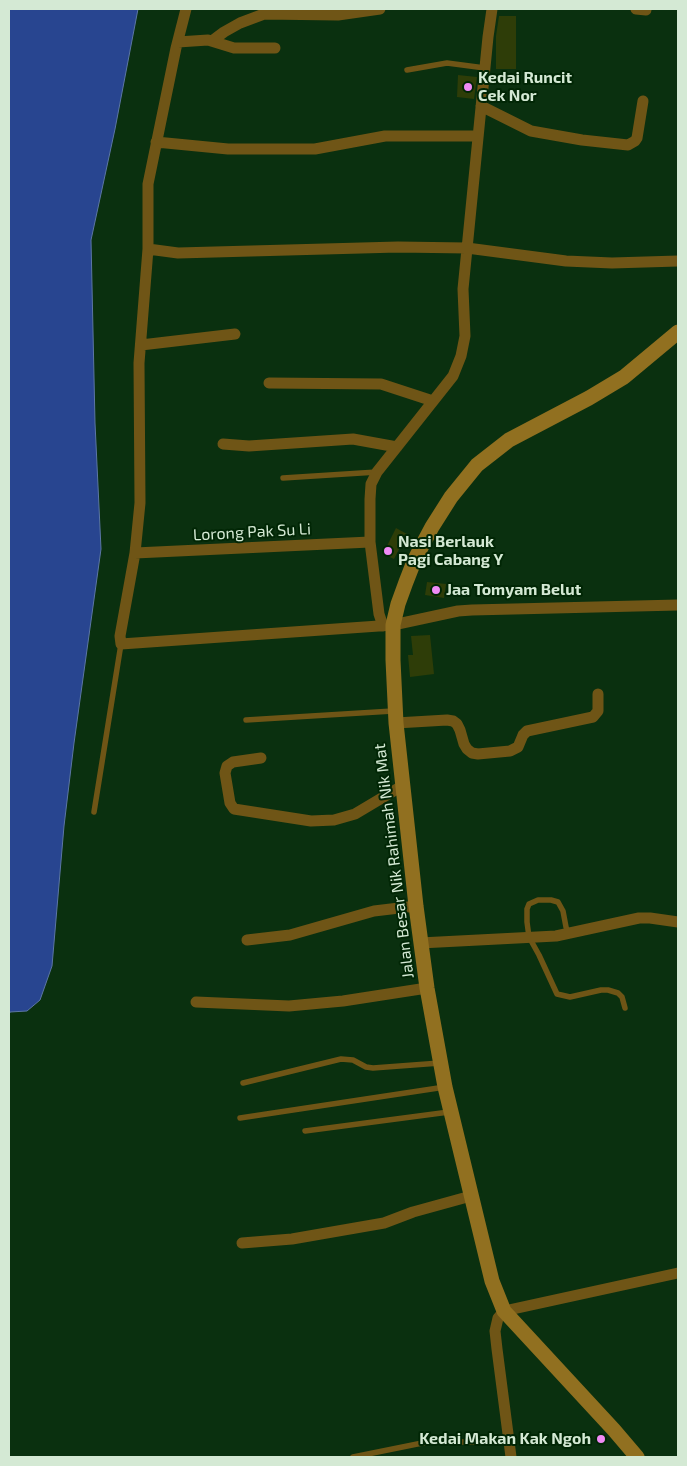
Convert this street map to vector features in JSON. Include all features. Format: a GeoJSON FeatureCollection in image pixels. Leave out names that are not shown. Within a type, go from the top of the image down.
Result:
{"type":"FeatureCollection","features":[{"type":"Feature","properties":{"kind":"street"},"geometry":{"type":"LineString","coordinates":[[186,9],[148,184],[148,249],[139,363],[140,503],[136,553],[120,636],[121,644],[388,626],[452,612],[472,610],[678,605]]}},
{"type":"Feature","properties":{"kind":"street"},"geometry":{"type":"LineString","coordinates":[[212,40],[240,23],[264,14],[338,15],[380,9]]}},
{"type":"Feature","properties":{"kind":"street"},"geometry":{"type":"LineString","coordinates":[[388,626],[379,614],[370,542],[371,484],[377,472],[453,376],[462,356],[465,336],[463,289],[492,9]]}},
{"type":"Feature","properties":{"kind":"street"},"geometry":{"type":"LineString","coordinates":[[178,42],[212,40],[234,48],[275,48]]}},
{"type":"Feature","properties":{"kind":"street"},"geometry":{"type":"LineString","coordinates":[[481,106],[531,131],[582,140],[628,144],[636,141],[643,101]]}},
{"type":"Feature","properties":{"kind":"street"},"geometry":{"type":"LineString","coordinates":[[156,142],[228,149],[315,149],[385,136],[478,136]]}},
{"type":"Feature","properties":{"kind":"street"},"geometry":{"type":"LineString","coordinates":[[148,249],[178,253],[398,246],[467,248],[566,261],[612,263],[678,261]]}},
{"type":"Feature","properties":{"kind":"street","name":"Jalan Besar Nik Rahimah Nik Mat"},"geometry":{"type":"LineString","coordinates":[[636,1457],[614,1430],[504,1311],[492,1281],[444,1087],[427,988],[402,786],[393,660],[388,626],[415,559],[428,535],[451,497],[477,465],[508,440],[589,398],[624,377],[678,332]]}},
{"type":"Feature","properties":{"kind":"street"},"geometry":{"type":"LineString","coordinates":[[141,344],[235,334]]}},
{"type":"Feature","properties":{"kind":"street"},"geometry":{"type":"LineString","coordinates":[[269,383],[381,384],[433,401]]}},
{"type":"Feature","properties":{"kind":"street"},"geometry":{"type":"LineString","coordinates":[[223,444],[247,446],[352,439],[396,447]]}},
{"type":"Feature","properties":{"kind":"street","name":"Lorong Pak Su Li"},"geometry":{"type":"LineString","coordinates":[[136,553],[370,542]]}},
{"type":"Feature","properties":{"kind":"street"},"geometry":{"type":"LineString","coordinates":[[396,717],[453,721],[460,730],[464,744],[472,753],[510,751],[518,747],[523,735],[527,732],[593,717],[598,711],[598,694]]}},
{"type":"Feature","properties":{"kind":"street"},"geometry":{"type":"LineString","coordinates":[[261,758],[233,762],[227,766],[225,773],[230,803],[234,809],[311,820],[334,820],[355,814],[402,786]]}},
{"type":"Feature","properties":{"kind":"street"},"geometry":{"type":"LineString","coordinates":[[247,940],[290,935],[372,912],[416,906]]}},
{"type":"Feature","properties":{"kind":"street"},"geometry":{"type":"LineString","coordinates":[[420,943],[556,936],[639,918],[678,922]]}},
{"type":"Feature","properties":{"kind":"street"},"geometry":{"type":"LineString","coordinates":[[196,1002],[289,1006],[343,1001],[427,988]]}},
{"type":"Feature","properties":{"kind":"street"},"geometry":{"type":"LineString","coordinates":[[242,1243],[292,1239],[384,1223],[413,1212],[471,1196]]}},
{"type":"Feature","properties":{"kind":"street"},"geometry":{"type":"LineString","coordinates":[[511,1457],[495,1331],[498,1318],[504,1311],[678,1273]]}},
{"type":"Feature","properties":{"kind":"lane"},"geometry":{"type":"LineString","coordinates":[[407,70],[446,63],[485,68]]}},
{"type":"Feature","properties":{"kind":"lane"},"geometry":{"type":"LineString","coordinates":[[283,478],[377,472]]}},
{"type":"Feature","properties":{"kind":"lane"},"geometry":{"type":"LineString","coordinates":[[94,812],[121,644]]}},
{"type":"Feature","properties":{"kind":"lane"},"geometry":{"type":"LineString","coordinates":[[246,720],[396,717]]}},
{"type":"Feature","properties":{"kind":"lane"},"geometry":{"type":"LineString","coordinates":[[569,934],[563,911],[558,902],[538,900],[528,904],[529,936],[557,994],[570,997],[608,990],[618,993],[622,997],[625,1008]]}},
{"type":"Feature","properties":{"kind":"lane"},"geometry":{"type":"LineString","coordinates":[[243,1083],[341,1059],[353,1060],[366,1067],[373,1068],[440,1063]]}},
{"type":"Feature","properties":{"kind":"lane"},"geometry":{"type":"LineString","coordinates":[[240,1118],[444,1087]]}},
{"type":"Feature","properties":{"kind":"lane"},"geometry":{"type":"LineString","coordinates":[[305,1132],[451,1112]]}},
{"type":"Feature","properties":{"kind":"lane"},"geometry":{"type":"LineString","coordinates":[[353,1457],[376,1455],[442,1439],[474,1442],[508,1436]]}},
{"type":"Feature","properties":{"kind":"water"},"geometry":{"type":"Polygon","coordinates":[[[9,9],[138,9],[91,240],[95,423],[101,549],[64,826],[52,966],[40,1000],[27,1011],[10,1012],[9,1015],[9,9]]]}},
{"type":"Feature","properties":{"kind":"building"},"geometry":{"type":"Polygon","coordinates":[[[499,16],[516,16],[516,69],[496,69],[496,36],[499,16]]]}},
{"type":"Feature","properties":{"kind":"building","name":"Kedai Runcit Cek Nor"},"geometry":{"type":"Polygon","coordinates":[[[458,75],[477,77],[474,99],[457,97],[458,75]]]}},
{"type":"Feature","properties":{"kind":"building"},"geometry":{"type":"Polygon","coordinates":[[[396,528],[407,534],[394,559],[383,554],[396,528]]]}},
{"type":"Feature","properties":{"kind":"building","name":"Jaa Tomyam Belut"},"geometry":{"type":"Polygon","coordinates":[[[427,582],[446,584],[444,598],[425,595],[427,582]]]}},
{"type":"Feature","properties":{"kind":"building"},"geometry":{"type":"Polygon","coordinates":[[[430,635],[434,674],[410,677],[408,655],[413,655],[411,636],[430,635]]]}},
{"type":"Feature","properties":{"kind":"place","name":"Kedai Runcit Cek Nor"},"geometry":{"type":"Point","coordinates":[468,87]}},
{"type":"Feature","properties":{"kind":"place","name":"Nasi Berlauk Pagi Cabang Y"},"geometry":{"type":"Point","coordinates":[388,551]}},
{"type":"Feature","properties":{"kind":"place","name":"Jaa Tomyam Belut"},"geometry":{"type":"Point","coordinates":[436,590]}},
{"type":"Feature","properties":{"kind":"place","name":"Kedai Makan Kak Ngoh"},"geometry":{"type":"Point","coordinates":[601,1439]}}]}
